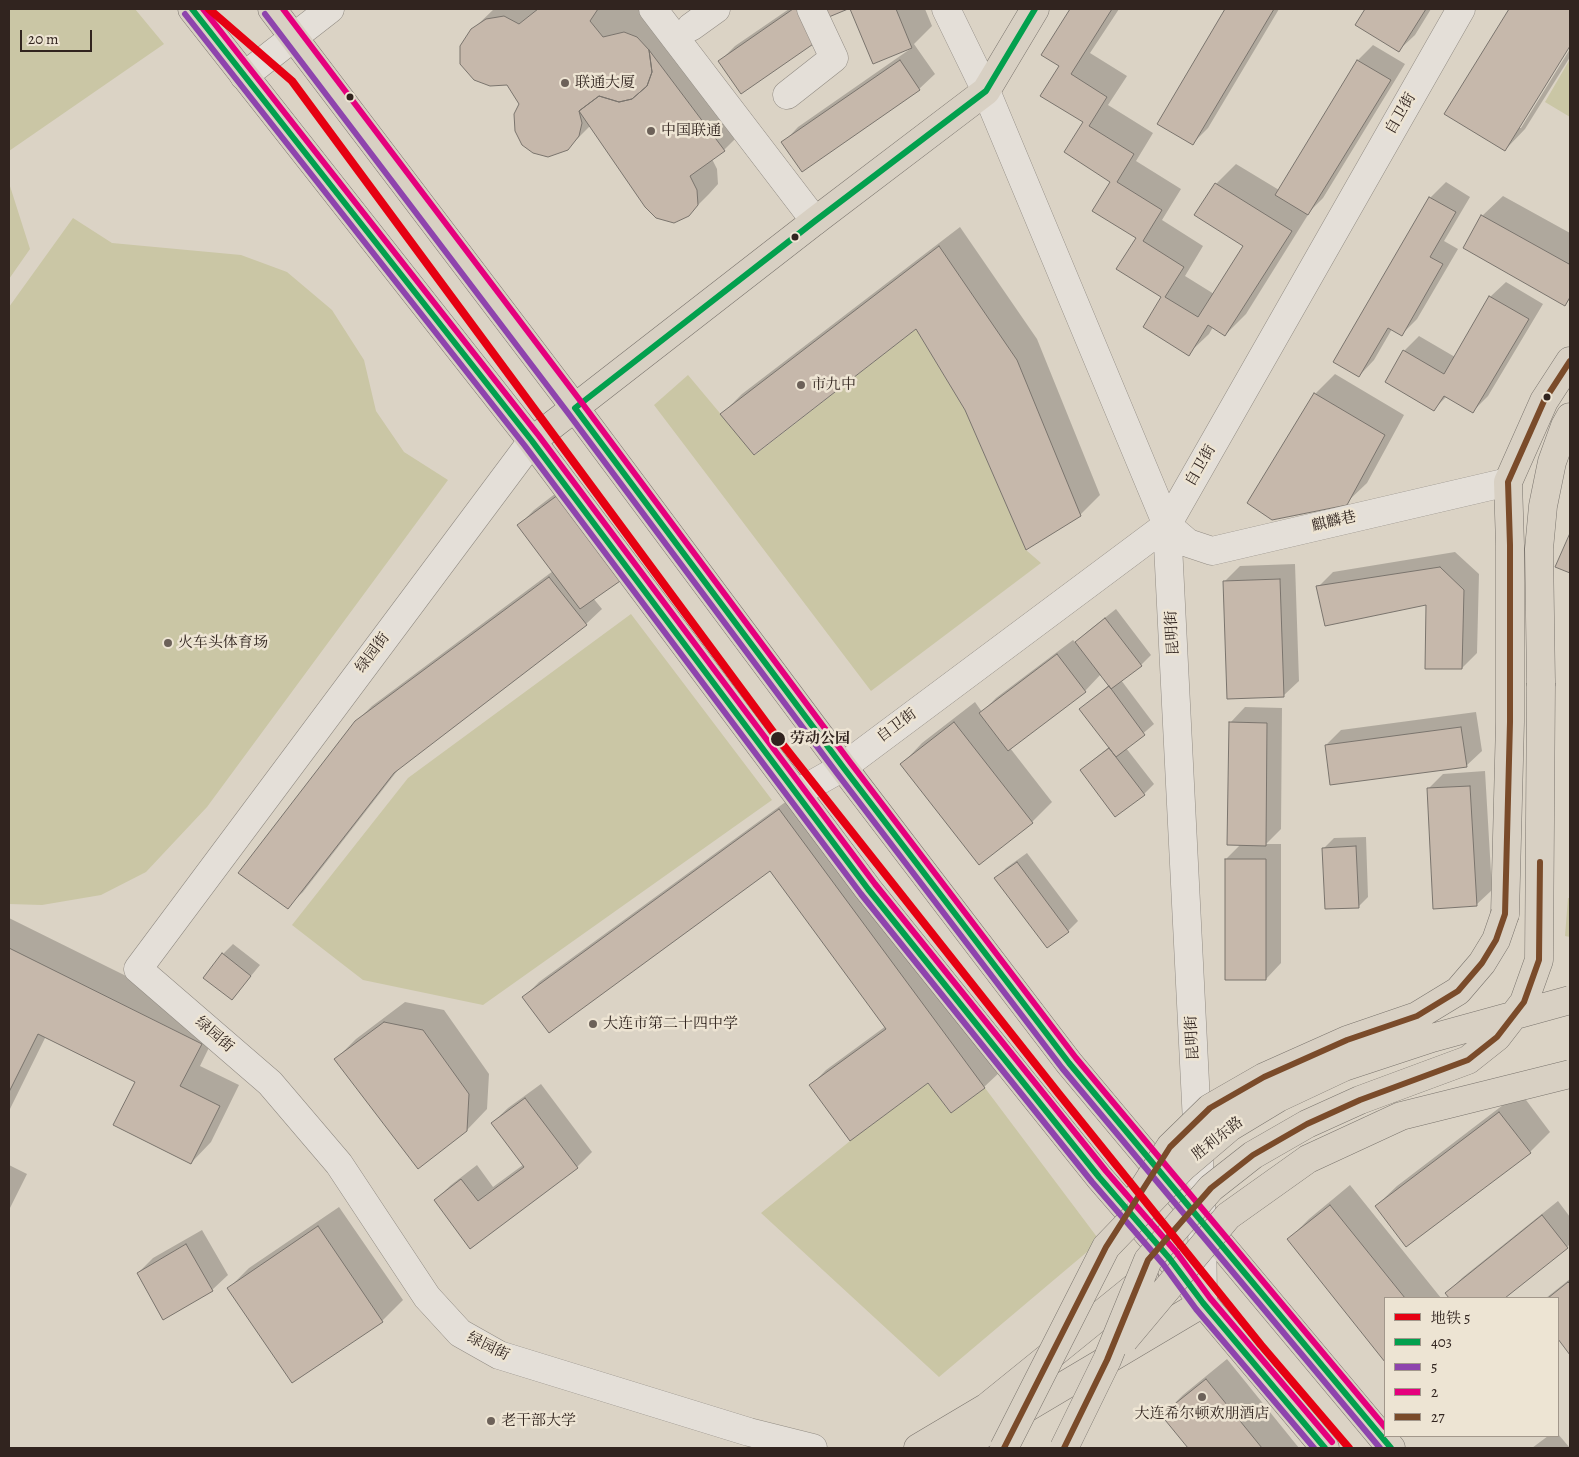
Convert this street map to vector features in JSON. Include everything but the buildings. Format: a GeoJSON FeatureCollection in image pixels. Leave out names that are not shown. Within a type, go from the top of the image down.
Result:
{"type":"FeatureCollection","features":[{"type":"Feature","properties":{"kind":"main road"},"geometry":{"type":"LineString","coordinates":[[192,9],[532,441],[868,889],[1099,1177],[1170,1259],[1203,1303],[1325,1448]]}},
{"type":"Feature","properties":{"kind":"main road"},"geometry":{"type":"LineString","coordinates":[[272,9],[575,408],[843,767],[1069,1063],[1391,1448]]}},
{"type":"Feature","properties":{"kind":"main road"},"geometry":{"type":"LineString","coordinates":[[532,441],[986,91],[1035,9]]}},
{"type":"Feature","properties":{"kind":"main road"},"geometry":{"type":"LineString","coordinates":[[1106,1247],[1170,1147],[1210,1108],[1264,1077],[1347,1040],[1417,1016],[1458,991],[1482,963],[1496,940],[1505,914],[1510,722],[1508,482],[1544,401],[1570,362]]}},
{"type":"Feature","properties":{"kind":"main road"},"geometry":{"type":"LineString","coordinates":[[1064,1448],[1106,1360],[1148,1260],[1211,1188],[1253,1155],[1307,1124],[1360,1100],[1468,1060],[1497,1037],[1524,1002],[1539,960],[1541,683],[1539,549],[1543,506],[1552,462],[1570,417]]}},
{"type":"Feature","properties":{"kind":"main road","name":"胜利东路"},"geometry":{"type":"LineString","coordinates":[[994,1428],[1106,1247],[1183,1167],[1230,1127],[1278,1098],[1344,1067],[1432,1038],[1570,1000]]}},
{"type":"Feature","properties":{"kind":"main road"},"geometry":{"type":"LineString","coordinates":[[1106,1360],[1228,1216],[1308,1159],[1401,1116],[1570,1074]]}},
{"type":"Feature","properties":{"kind":"main road"},"geometry":{"type":"LineString","coordinates":[[918,1448],[994,1428],[1170,1259]]}},
{"type":"Feature","properties":{"kind":"main road"},"geometry":{"type":"LineString","coordinates":[[959,1448],[1203,1303]]}},
{"type":"Feature","properties":{"kind":"street"},"geometry":{"type":"LineString","coordinates":[[244,76],[330,9]]}},
{"type":"Feature","properties":{"kind":"street"},"geometry":{"type":"LineString","coordinates":[[653,9],[815,221]]}},
{"type":"Feature","properties":{"kind":"street"},"geometry":{"type":"LineString","coordinates":[[691,26],[716,9]]}},
{"type":"Feature","properties":{"kind":"street"},"geometry":{"type":"LineString","coordinates":[[787,95],[834,58],[811,9]]}},
{"type":"Feature","properties":{"kind":"street","name":"昆明街"},"geometry":{"type":"LineString","coordinates":[[946,9],[986,91],[1167,525],[1202,1222],[1203,1303]]}},
{"type":"Feature","properties":{"kind":"street","name":"自卫街"},"geometry":{"type":"LineString","coordinates":[[797,794],[843,767],[1167,525],[1461,9]]}},
{"type":"Feature","properties":{"kind":"street","name":"绿园街"},"geometry":{"type":"LineString","coordinates":[[532,441],[138,969],[270,1083],[339,1164],[427,1297],[460,1333],[499,1355],[749,1432],[812,1448]]}},
{"type":"Feature","properties":{"kind":"street","name":"麒麟巷"},"geometry":{"type":"LineString","coordinates":[[1167,525],[1188,542],[1212,551],[1508,482]]}},
{"type":"Feature","properties":{"kind":"shaded area"},"geometry":{"type":"Polygon","coordinates":[[[9,9],[135,9],[164,44],[9,151],[9,9]]]}},
{"type":"Feature","properties":{"kind":"shaded area"},"geometry":{"type":"Polygon","coordinates":[[[1570,59],[1570,117],[1545,102],[1570,59]]]}},
{"type":"Feature","properties":{"kind":"shaded area"},"geometry":{"type":"Polygon","coordinates":[[[9,183],[30,249],[9,279],[9,183]]]}},
{"type":"Feature","properties":{"kind":"shaded area","name":"火车头体育场"},"geometry":{"type":"Polygon","coordinates":[[[73,218],[112,243],[241,255],[287,272],[332,310],[364,360],[376,411],[404,452],[448,480],[207,807],[146,872],[101,895],[42,905],[9,904],[9,307],[73,218]]]}},
{"type":"Feature","properties":{"kind":"shaded area"},"geometry":{"type":"Polygon","coordinates":[[[916,329],[965,410],[1026,550],[1041,563],[871,691],[654,405],[688,375],[755,455],[916,329]]]}},
{"type":"Feature","properties":{"kind":"shaded area"},"geometry":{"type":"Polygon","coordinates":[[[631,614],[772,800],[483,1005],[363,980],[292,925],[408,778],[631,614]]]}},
{"type":"Feature","properties":{"kind":"shaded area"},"geometry":{"type":"Polygon","coordinates":[[[1568,898],[1570,898],[1570,937],[1565,936],[1568,898]]]}},
{"type":"Feature","properties":{"kind":"shaded area"},"geometry":{"type":"Polygon","coordinates":[[[928,1083],[951,1113],[985,1088],[1100,1241],[939,1377],[761,1213],[850,1141],[928,1083]]]}},
{"type":"Feature","properties":{"kind":"metro line","name":"5"},"geometry":{"type":"LineString","coordinates":[[209,9],[292,81],[776,736],[1059,1094],[1261,1345],[1349,1448]]}},
{"type":"Feature","properties":{"kind":"transit line","name":"403"},"geometry":{"type":"LineString","coordinates":[[192,9],[532,441],[868,889],[1099,1177],[1170,1259],[1203,1303],[1325,1448]]}},
{"type":"Feature","properties":{"kind":"transit line","name":"2"},"geometry":{"type":"LineString","coordinates":[[203,9],[539,436],[875,884],[1106,1171],[1177,1253],[1210,1298],[1332,1442]]}},
{"type":"Feature","properties":{"kind":"transit line","name":"2"},"geometry":{"type":"LineString","coordinates":[[283,9],[582,403],[850,762],[1076,1058],[1384,1426]]}},
{"type":"Feature","properties":{"kind":"transit line","name":"403"},"geometry":{"type":"LineString","coordinates":[[1035,9],[986,91],[575,408],[843,767],[1069,1063],[1391,1448]]}},
{"type":"Feature","properties":{"kind":"transit line","name":"5"},"geometry":{"type":"LineString","coordinates":[[185,14],[525,446],[861,894],[1092,1182],[1163,1264],[1196,1309],[1314,1448]]}},
{"type":"Feature","properties":{"kind":"transit line","name":"5"},"geometry":{"type":"LineString","coordinates":[[265,14],[568,413],[836,772],[1062,1068],[1380,1448]]}},
{"type":"Feature","properties":{"kind":"transit line","name":"27"},"geometry":{"type":"LineString","coordinates":[[1004,1448],[1106,1247],[1170,1147],[1210,1108],[1264,1077],[1347,1040],[1417,1016],[1458,991],[1482,963],[1496,940],[1505,914],[1510,722],[1508,482],[1544,401],[1570,361]]}},
{"type":"Feature","properties":{"kind":"transit line","name":"27"},"geometry":{"type":"LineString","coordinates":[[1064,1448],[1107,1360],[1148,1260],[1211,1188],[1253,1155],[1307,1124],[1360,1100],[1468,1060],[1497,1037],[1524,1002],[1539,960],[1540,862]]}},
{"type":"Feature","properties":{"kind":"place","name":"联通大厦"},"geometry":{"type":"Point","coordinates":[565,83]}},
{"type":"Feature","properties":{"kind":"place","name":"中国联通"},"geometry":{"type":"Point","coordinates":[651,131]}},
{"type":"Feature","properties":{"kind":"place","name":"市九中"},"geometry":{"type":"Point","coordinates":[801,385]}},
{"type":"Feature","properties":{"kind":"place","name":"火车头体育场"},"geometry":{"type":"Point","coordinates":[168,643]}},
{"type":"Feature","properties":{"kind":"place","name":"劳动公园"},"geometry":{"type":"Point","coordinates":[778,739]}},
{"type":"Feature","properties":{"kind":"place","name":"大连市第二十四中学"},"geometry":{"type":"Point","coordinates":[593,1024]}},
{"type":"Feature","properties":{"kind":"place","name":"大连希尔顿欢朋酒店"},"geometry":{"type":"Point","coordinates":[1202,1397]}},
{"type":"Feature","properties":{"kind":"place","name":"老干部大学"},"geometry":{"type":"Point","coordinates":[491,1421]}}]}
